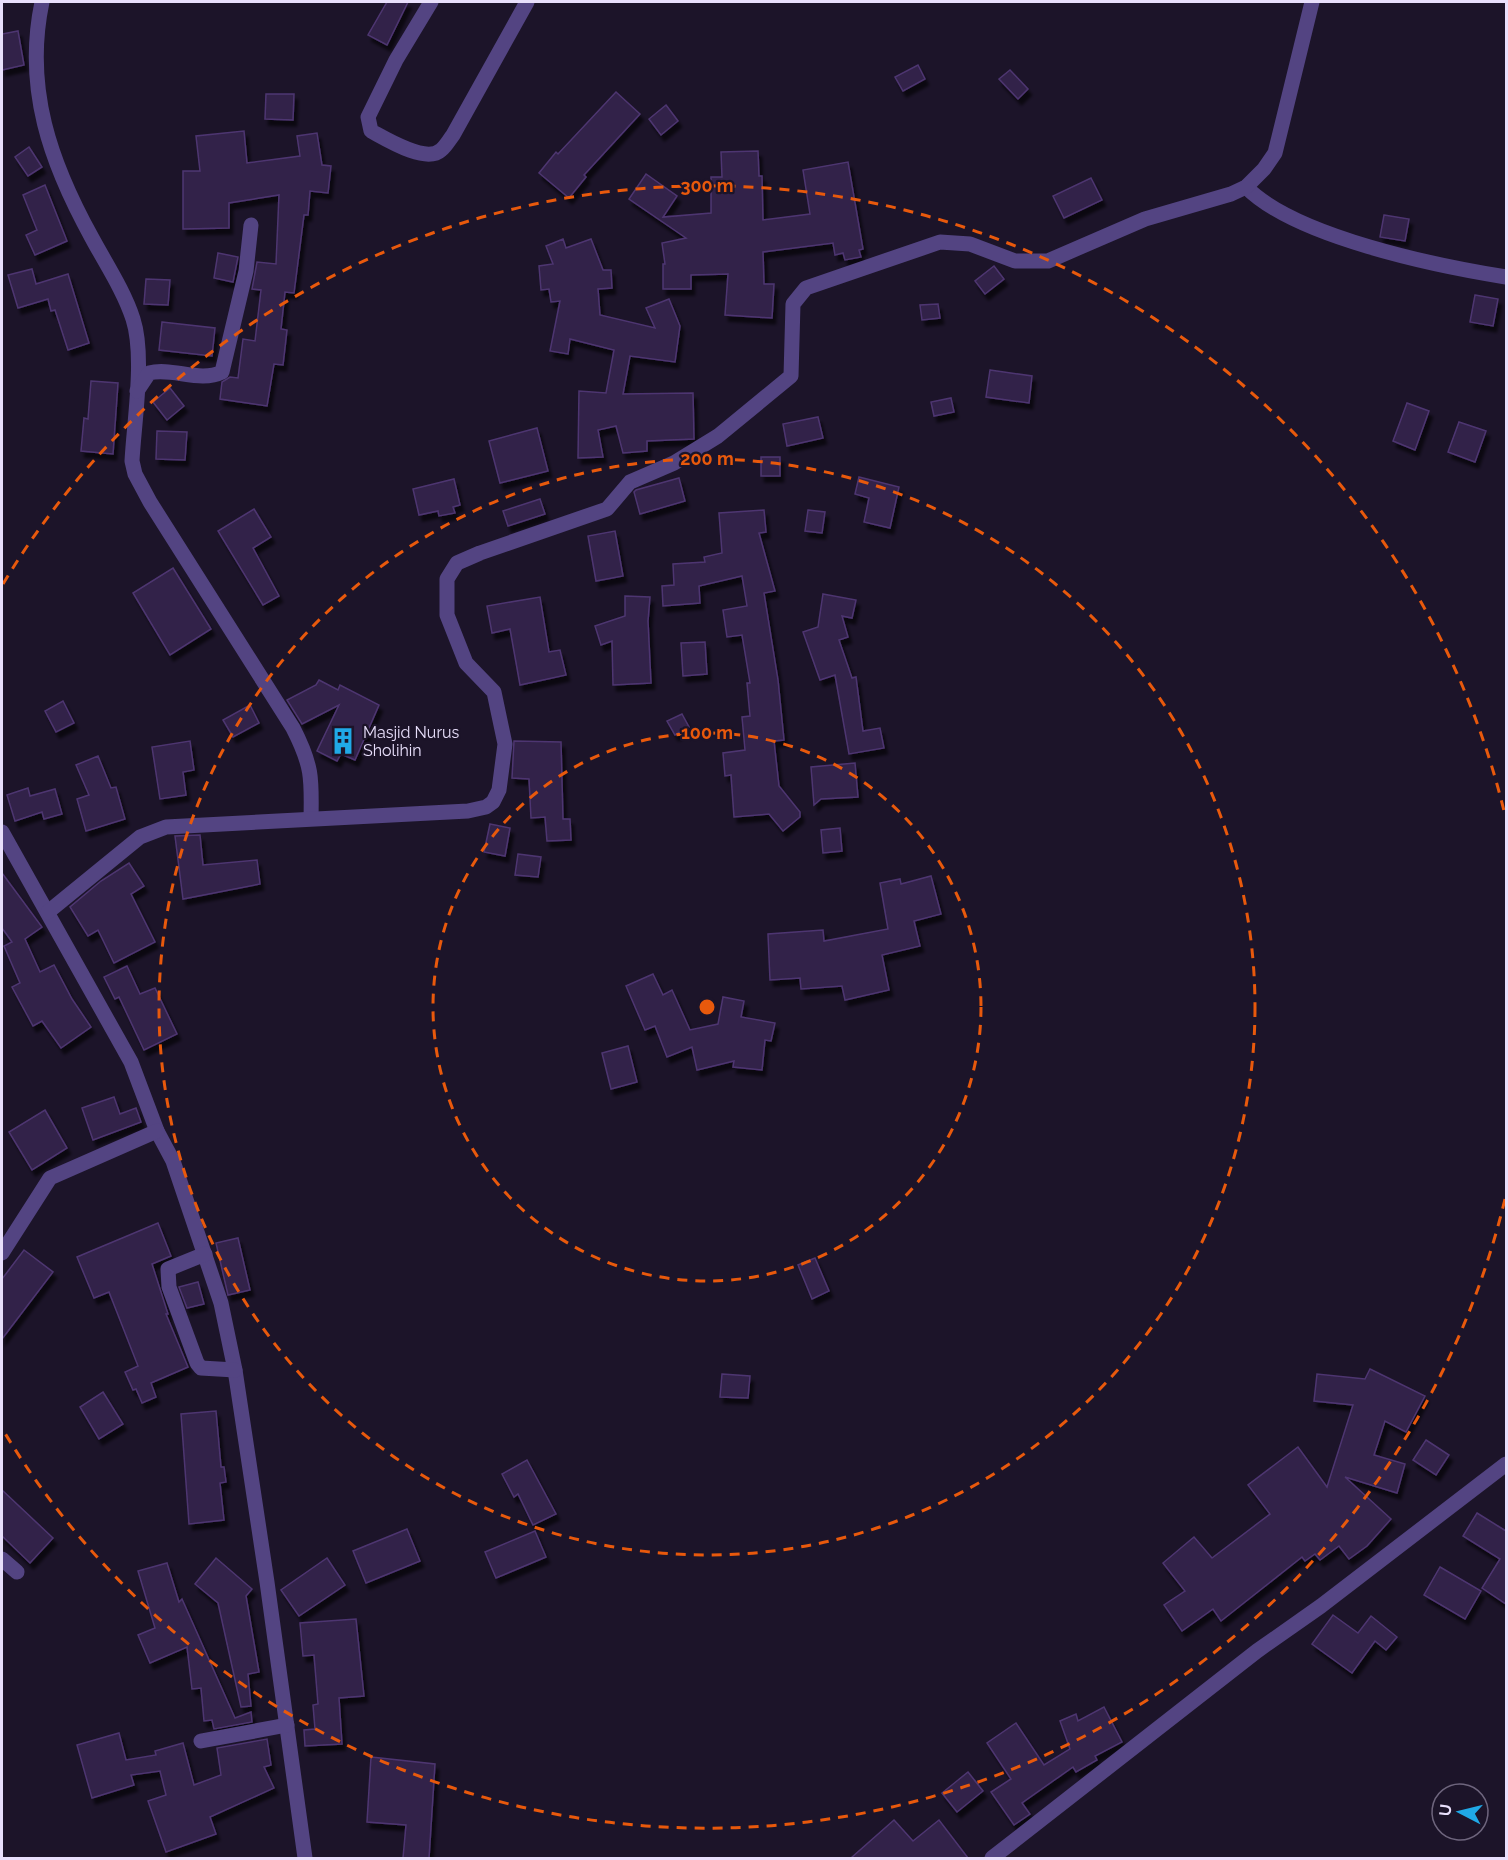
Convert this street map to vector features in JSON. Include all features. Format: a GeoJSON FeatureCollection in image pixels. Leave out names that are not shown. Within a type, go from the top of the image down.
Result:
{"type":"FeatureCollection","features":[{"type":"Feature","properties":{"kind":"street"},"geometry":{"type":"LineString","coordinates":[[42,2],[36,82],[42,120],[68,190],[134,320],[138,352],[132,461],[135,474],[150,502],[293,728],[308,758],[312,775],[311,818]]}},
{"type":"Feature","properties":{"kind":"street"},"geometry":{"type":"LineString","coordinates":[[431,2],[396,60],[368,117],[371,131],[410,151],[434,154],[441,151],[453,135],[527,2]]}},
{"type":"Feature","properties":{"kind":"street"},"geometry":{"type":"LineString","coordinates":[[48,912],[140,837],[166,827],[468,811],[486,807],[493,802],[499,790],[505,744],[494,692],[466,663],[447,615],[447,579],[458,563],[480,553],[608,509],[630,482],[674,463],[718,436],[786,382],[792,368],[793,304],[806,288],[940,242],[970,244],[1015,261],[1048,261],[1145,219],[1218,199],[1246,187],[1264,169],[1275,153],[1312,2]]}},
{"type":"Feature","properties":{"kind":"street"},"geometry":{"type":"LineString","coordinates":[[1246,187],[1257,198],[1282,213],[1382,251],[1506,278]]}},
{"type":"Feature","properties":{"kind":"street"},"geometry":{"type":"LineString","coordinates":[[135,394],[149,373],[158,371],[209,376],[222,372],[246,271],[251,225]]}},
{"type":"Feature","properties":{"kind":"street"},"geometry":{"type":"LineString","coordinates":[[2,832],[131,1062],[157,1131],[173,1161],[221,1303],[235,1370],[305,1858]]}},
{"type":"Feature","properties":{"kind":"street"},"geometry":{"type":"LineString","coordinates":[[2,1253],[50,1178],[157,1131]]}},
{"type":"Feature","properties":{"kind":"street"},"geometry":{"type":"LineString","coordinates":[[205,1254],[168,1269],[169,1287],[197,1363],[201,1368],[235,1370]]}},
{"type":"Feature","properties":{"kind":"street"},"geometry":{"type":"LineString","coordinates":[[992,1858],[1257,1651],[1321,1606],[1506,1464]]}},
{"type":"Feature","properties":{"kind":"street"},"geometry":{"type":"LineString","coordinates":[[2,1559],[17,1572]]}},
{"type":"Feature","properties":{"kind":"street"},"geometry":{"type":"LineString","coordinates":[[201,1740],[287,1725]]}},
{"type":"Feature","properties":{"kind":"building"},"geometry":{"type":"Polygon","coordinates":[[[387,2],[408,2],[387,45],[368,35],[387,2]]]}},
{"type":"Feature","properties":{"kind":"building"},"geometry":{"type":"Polygon","coordinates":[[[18,31],[24,65],[2,70],[2,34],[18,31]]]}},
{"type":"Feature","properties":{"kind":"building"},"geometry":{"type":"Polygon","coordinates":[[[918,65],[925,79],[903,91],[895,77],[918,65]]]}},
{"type":"Feature","properties":{"kind":"building"},"geometry":{"type":"Polygon","coordinates":[[[1010,70],[1028,89],[1018,99],[999,79],[1010,70]]]}},
{"type":"Feature","properties":{"kind":"building"},"geometry":{"type":"Polygon","coordinates":[[[616,92],[640,114],[584,175],[586,177],[569,198],[539,173],[556,152],[558,154],[616,92]]]}},
{"type":"Feature","properties":{"kind":"building"},"geometry":{"type":"Polygon","coordinates":[[[266,94],[294,94],[293,120],[265,119],[266,94]]]}},
{"type":"Feature","properties":{"kind":"building"},"geometry":{"type":"Polygon","coordinates":[[[666,105],[678,121],[661,135],[649,119],[666,105]]]}},
{"type":"Feature","properties":{"kind":"building"},"geometry":{"type":"Polygon","coordinates":[[[244,131],[247,163],[300,156],[297,136],[317,133],[322,165],[331,166],[328,193],[310,191],[308,215],[304,215],[294,293],[285,292],[281,329],[287,330],[283,365],[274,364],[267,406],[220,399],[222,382],[230,377],[238,378],[243,339],[255,341],[261,290],[252,289],[257,262],[276,264],[279,195],[229,203],[229,228],[183,229],[183,171],[200,171],[196,136],[244,131]]]}},
{"type":"Feature","properties":{"kind":"building"},"geometry":{"type":"Polygon","coordinates":[[[29,147],[42,167],[28,176],[15,157],[29,147]]]}},
{"type":"Feature","properties":{"kind":"building"},"geometry":{"type":"Polygon","coordinates":[[[758,151],[759,176],[762,176],[763,220],[810,214],[803,170],[848,162],[863,249],[859,250],[861,257],[845,260],[843,253],[835,255],[833,243],[763,252],[764,284],[774,284],[772,318],[725,315],[728,274],[691,275],[691,289],[663,289],[663,264],[665,264],[662,243],[686,238],[629,199],[646,174],[677,196],[663,217],[711,213],[711,177],[722,177],[721,152],[758,151]]]}},
{"type":"Feature","properties":{"kind":"building"},"geometry":{"type":"Polygon","coordinates":[[[1091,178],[1102,200],[1064,218],[1053,196],[1091,178]]]}},
{"type":"Feature","properties":{"kind":"building"},"geometry":{"type":"Polygon","coordinates":[[[45,185],[67,241],[35,255],[26,235],[37,230],[23,195],[45,185]]]}},
{"type":"Feature","properties":{"kind":"building"},"geometry":{"type":"Polygon","coordinates":[[[1384,215],[1409,219],[1405,241],[1380,237],[1384,215]]]}},
{"type":"Feature","properties":{"kind":"building"},"geometry":{"type":"Polygon","coordinates":[[[563,239],[566,248],[591,239],[603,270],[611,270],[612,288],[598,289],[600,315],[655,328],[646,308],[669,299],[680,326],[675,362],[630,356],[623,394],[693,393],[694,439],[647,441],[647,451],[623,453],[616,426],[598,430],[603,457],[578,458],[579,391],[606,393],[614,350],[570,339],[568,354],[550,351],[560,301],[551,302],[549,289],[541,290],[539,266],[553,264],[546,246],[563,239]]]}},
{"type":"Feature","properties":{"kind":"building"},"geometry":{"type":"Polygon","coordinates":[[[218,253],[238,257],[233,282],[214,278],[218,253]]]}},
{"type":"Feature","properties":{"kind":"building"},"geometry":{"type":"Polygon","coordinates":[[[994,266],[1004,279],[985,294],[975,281],[994,266]]]}},
{"type":"Feature","properties":{"kind":"building"},"geometry":{"type":"Polygon","coordinates":[[[32,269],[36,284],[68,274],[89,343],[68,350],[55,310],[51,311],[48,299],[18,308],[8,275],[32,269]]]}},
{"type":"Feature","properties":{"kind":"building"},"geometry":{"type":"Polygon","coordinates":[[[146,279],[170,280],[168,305],[144,304],[146,279]]]}},
{"type":"Feature","properties":{"kind":"building"},"geometry":{"type":"Polygon","coordinates":[[[1475,295],[1498,299],[1493,326],[1470,322],[1475,295]]]}},
{"type":"Feature","properties":{"kind":"building"},"geometry":{"type":"Polygon","coordinates":[[[938,304],[940,318],[922,320],[920,305],[938,304]]]}},
{"type":"Feature","properties":{"kind":"building"},"geometry":{"type":"Polygon","coordinates":[[[162,322],[215,328],[212,356],[159,350],[162,322]]]}},
{"type":"Feature","properties":{"kind":"building"},"geometry":{"type":"Polygon","coordinates":[[[990,370],[1032,376],[1029,403],[986,397],[990,370]]]}},
{"type":"Feature","properties":{"kind":"building"},"geometry":{"type":"Polygon","coordinates":[[[91,381],[118,383],[113,454],[81,451],[84,418],[88,419],[91,381]]]}},
{"type":"Feature","properties":{"kind":"building"},"geometry":{"type":"Polygon","coordinates":[[[170,388],[184,406],[167,420],[153,402],[170,388]]]}},
{"type":"Feature","properties":{"kind":"building"},"geometry":{"type":"Polygon","coordinates":[[[951,398],[954,412],[934,416],[931,402],[951,398]]]}},
{"type":"Feature","properties":{"kind":"building"},"geometry":{"type":"Polygon","coordinates":[[[1407,403],[1429,411],[1415,450],[1393,441],[1407,403]]]}},
{"type":"Feature","properties":{"kind":"building"},"geometry":{"type":"Polygon","coordinates":[[[818,417],[823,438],[787,446],[783,424],[818,417]]]}},
{"type":"Feature","properties":{"kind":"building"},"geometry":{"type":"Polygon","coordinates":[[[1459,422],[1486,431],[1475,462],[1448,452],[1459,422]]]}},
{"type":"Feature","properties":{"kind":"building"},"geometry":{"type":"Polygon","coordinates":[[[537,428],[548,471],[500,483],[489,441],[537,428]]]}},
{"type":"Feature","properties":{"kind":"building"},"geometry":{"type":"Polygon","coordinates":[[[157,431],[187,432],[185,460],[156,459],[157,431]]]}},
{"type":"Feature","properties":{"kind":"building"},"geometry":{"type":"Polygon","coordinates":[[[761,457],[780,457],[780,476],[761,476],[761,457]]]}},
{"type":"Feature","properties":{"kind":"building"},"geometry":{"type":"Polygon","coordinates":[[[859,477],[899,487],[890,528],[864,522],[869,498],[855,494],[859,477]]]}},
{"type":"Feature","properties":{"kind":"building"},"geometry":{"type":"Polygon","coordinates":[[[679,478],[685,501],[640,514],[634,492],[636,490],[679,478]]]}},
{"type":"Feature","properties":{"kind":"building"},"geometry":{"type":"Polygon","coordinates":[[[454,479],[460,505],[453,507],[455,513],[439,516],[438,511],[419,515],[413,489],[454,479]]]}},
{"type":"Feature","properties":{"kind":"building"},"geometry":{"type":"Polygon","coordinates":[[[540,499],[545,514],[508,526],[503,511],[540,499]]]}},
{"type":"Feature","properties":{"kind":"building"},"geometry":{"type":"Polygon","coordinates":[[[254,509],[271,537],[253,548],[279,596],[263,605],[218,531],[254,509]]]}},
{"type":"Feature","properties":{"kind":"building"},"geometry":{"type":"Polygon","coordinates":[[[764,510],[766,532],[759,533],[775,591],[764,593],[778,680],[784,740],[774,741],[779,786],[800,812],[800,817],[783,831],[769,814],[734,817],[731,775],[725,776],[723,753],[745,750],[742,717],[750,716],[747,683],[750,683],[742,635],[727,637],[723,610],[747,606],[742,576],[699,586],[700,603],[663,606],[662,586],[674,585],[673,564],[705,562],[704,557],[722,553],[719,513],[764,510]]]}},
{"type":"Feature","properties":{"kind":"building"},"geometry":{"type":"Polygon","coordinates":[[[808,510],[825,512],[822,533],[805,531],[808,510]]]}},
{"type":"Feature","properties":{"kind":"building"},"geometry":{"type":"Polygon","coordinates":[[[615,531],[623,576],[596,581],[588,536],[615,531]]]}},
{"type":"Feature","properties":{"kind":"building"},"geometry":{"type":"Polygon","coordinates":[[[173,568],[211,629],[170,655],[133,593],[173,568]]]}},
{"type":"Feature","properties":{"kind":"building"},"geometry":{"type":"Polygon","coordinates":[[[823,594],[856,600],[852,618],[842,616],[848,637],[839,640],[852,678],[856,677],[863,731],[880,728],[884,748],[849,754],[835,675],[820,680],[803,632],[818,627],[823,594]]]}},
{"type":"Feature","properties":{"kind":"building"},"geometry":{"type":"Polygon","coordinates":[[[625,596],[650,597],[648,621],[651,683],[613,685],[612,641],[601,645],[595,626],[625,616],[625,596]]]}},
{"type":"Feature","properties":{"kind":"building"},"geometry":{"type":"Polygon","coordinates":[[[540,597],[549,652],[560,650],[566,675],[520,685],[510,629],[492,633],[487,606],[540,597]]]}},
{"type":"Feature","properties":{"kind":"building"},"geometry":{"type":"Polygon","coordinates":[[[705,642],[707,674],[683,676],[681,643],[705,642]]]}},
{"type":"Feature","properties":{"kind":"building"},"geometry":{"type":"Polygon","coordinates":[[[319,680],[338,690],[340,685],[379,705],[355,760],[341,754],[337,761],[317,751],[339,705],[302,724],[287,700],[316,685],[319,680]]]}},
{"type":"Feature","properties":{"kind":"building"},"geometry":{"type":"Polygon","coordinates":[[[63,701],[74,723],[56,732],[45,711],[63,701]]]}},
{"type":"Feature","properties":{"kind":"building"},"geometry":{"type":"Polygon","coordinates":[[[250,705],[259,723],[233,737],[223,720],[250,705]]]}},
{"type":"Feature","properties":{"kind":"building"},"geometry":{"type":"Polygon","coordinates":[[[682,714],[689,727],[675,735],[667,721],[682,714]]]}},
{"type":"Feature","properties":{"kind":"building"},"geometry":{"type":"Polygon","coordinates":[[[190,741],[194,770],[183,772],[186,795],[160,799],[152,747],[190,741]]]}},
{"type":"Feature","properties":{"kind":"building"},"geometry":{"type":"Polygon","coordinates":[[[514,741],[561,742],[563,819],[570,819],[571,840],[547,841],[545,817],[531,818],[529,779],[512,778],[514,741]]]}},
{"type":"Feature","properties":{"kind":"building"},"geometry":{"type":"Polygon","coordinates":[[[98,756],[111,788],[116,787],[125,819],[86,831],[77,799],[89,795],[76,765],[98,756]]]}},
{"type":"Feature","properties":{"kind":"building"},"geometry":{"type":"Polygon","coordinates":[[[855,763],[858,797],[821,799],[814,805],[811,767],[855,763]]]}},
{"type":"Feature","properties":{"kind":"building"},"geometry":{"type":"Polygon","coordinates":[[[28,788],[30,796],[55,789],[62,814],[44,819],[42,812],[15,821],[7,795],[28,788]]]}},
{"type":"Feature","properties":{"kind":"building"},"geometry":{"type":"Polygon","coordinates":[[[490,824],[510,828],[505,856],[484,852],[490,824]]]}},
{"type":"Feature","properties":{"kind":"building"},"geometry":{"type":"Polygon","coordinates":[[[840,828],[842,851],[823,853],[821,830],[840,828]]]}},
{"type":"Feature","properties":{"kind":"building"},"geometry":{"type":"Polygon","coordinates":[[[200,835],[203,865],[257,860],[260,884],[183,899],[175,836],[200,835]]]}},
{"type":"Feature","properties":{"kind":"building"},"geometry":{"type":"Polygon","coordinates":[[[518,854],[541,857],[538,877],[515,875],[518,854]]]}},
{"type":"Feature","properties":{"kind":"building"},"geometry":{"type":"Polygon","coordinates":[[[129,863],[144,886],[131,894],[155,942],[114,963],[98,930],[88,936],[70,907],[101,881],[129,863]]]}},
{"type":"Feature","properties":{"kind":"building"},"geometry":{"type":"Polygon","coordinates":[[[2,873],[42,927],[25,939],[40,972],[54,965],[72,999],[91,1027],[61,1048],[42,1021],[33,1026],[12,987],[20,983],[4,946],[12,942],[2,928],[2,873]]]}},
{"type":"Feature","properties":{"kind":"building"},"geometry":{"type":"Polygon","coordinates":[[[931,876],[941,914],[914,921],[920,946],[882,955],[889,990],[845,1000],[842,986],[801,989],[800,978],[770,980],[768,934],[823,930],[824,941],[888,929],[880,883],[900,879],[901,884],[931,876]]]}},
{"type":"Feature","properties":{"kind":"building"},"geometry":{"type":"Polygon","coordinates":[[[127,966],[140,994],[155,988],[177,1034],[144,1050],[119,997],[115,999],[104,977],[127,966]]]}},
{"type":"Feature","properties":{"kind":"building"},"geometry":{"type":"Polygon","coordinates":[[[653,974],[663,995],[672,990],[690,1030],[718,1024],[723,997],[744,1001],[741,1017],[775,1023],[771,1041],[765,1040],[762,1070],[733,1067],[734,1061],[697,1070],[692,1047],[667,1057],[655,1026],[645,1030],[626,986],[653,974]]]}},
{"type":"Feature","properties":{"kind":"building"},"geometry":{"type":"Polygon","coordinates":[[[628,1046],[637,1082],[611,1089],[602,1053],[628,1046]]]}},
{"type":"Feature","properties":{"kind":"building"},"geometry":{"type":"Polygon","coordinates":[[[114,1097],[120,1114],[136,1108],[141,1122],[93,1140],[82,1108],[114,1097]]]}},
{"type":"Feature","properties":{"kind":"building"},"geometry":{"type":"Polygon","coordinates":[[[45,1110],[67,1148],[32,1170],[9,1132],[45,1110]]]}},
{"type":"Feature","properties":{"kind":"building"},"geometry":{"type":"Polygon","coordinates":[[[158,1223],[171,1256],[152,1264],[168,1314],[166,1314],[188,1367],[151,1383],[156,1397],[142,1403],[125,1372],[138,1366],[109,1292],[94,1298],[77,1257],[158,1223]]]}},
{"type":"Feature","properties":{"kind":"building"},"geometry":{"type":"Polygon","coordinates":[[[238,1238],[250,1290],[228,1295],[216,1243],[238,1238]]]}},
{"type":"Feature","properties":{"kind":"building"},"geometry":{"type":"Polygon","coordinates":[[[24,1250],[53,1272],[2,1339],[2,1279],[24,1250]]]}},
{"type":"Feature","properties":{"kind":"building"},"geometry":{"type":"Polygon","coordinates":[[[815,1258],[829,1291],[812,1299],[798,1265],[815,1258]]]}},
{"type":"Feature","properties":{"kind":"building"},"geometry":{"type":"Polygon","coordinates":[[[198,1282],[204,1304],[187,1308],[179,1287],[198,1282]]]}},
{"type":"Feature","properties":{"kind":"building"},"geometry":{"type":"Polygon","coordinates":[[[1370,1369],[1425,1396],[1406,1432],[1385,1421],[1374,1455],[1405,1464],[1397,1493],[1345,1477],[1391,1519],[1367,1546],[1349,1559],[1339,1546],[1320,1560],[1315,1554],[1305,1561],[1302,1557],[1221,1621],[1213,1609],[1182,1631],[1164,1605],[1185,1591],[1163,1563],[1194,1537],[1212,1558],[1270,1514],[1248,1485],[1298,1447],[1327,1487],[1353,1405],[1314,1401],[1317,1374],[1365,1379],[1370,1369]]]}},
{"type":"Feature","properties":{"kind":"building"},"geometry":{"type":"Polygon","coordinates":[[[722,1374],[750,1376],[748,1398],[720,1397],[722,1374]]]}},
{"type":"Feature","properties":{"kind":"building"},"geometry":{"type":"Polygon","coordinates":[[[103,1392],[123,1424],[99,1439],[80,1407],[103,1392]]]}},
{"type":"Feature","properties":{"kind":"building"},"geometry":{"type":"Polygon","coordinates":[[[216,1411],[221,1467],[224,1467],[226,1482],[220,1483],[224,1520],[189,1524],[181,1414],[216,1411]]]}},
{"type":"Feature","properties":{"kind":"building"},"geometry":{"type":"Polygon","coordinates":[[[1426,1440],[1449,1455],[1436,1475],[1413,1460],[1426,1440]]]}},
{"type":"Feature","properties":{"kind":"building"},"geometry":{"type":"Polygon","coordinates":[[[527,1460],[556,1514],[533,1525],[518,1494],[514,1497],[502,1474],[527,1460]]]}},
{"type":"Feature","properties":{"kind":"building"},"geometry":{"type":"Polygon","coordinates":[[[2,1490],[53,1538],[30,1563],[2,1536],[2,1490]]]}},
{"type":"Feature","properties":{"kind":"building"},"geometry":{"type":"Polygon","coordinates":[[[1477,1513],[1506,1531],[1506,1604],[1482,1588],[1500,1559],[1463,1536],[1477,1513]]]}},
{"type":"Feature","properties":{"kind":"building"},"geometry":{"type":"Polygon","coordinates":[[[407,1529],[420,1561],[366,1583],[353,1551],[407,1529]]]}},
{"type":"Feature","properties":{"kind":"building"},"geometry":{"type":"Polygon","coordinates":[[[535,1531],[546,1557],[496,1578],[485,1552],[535,1531]]]}},
{"type":"Feature","properties":{"kind":"building"},"geometry":{"type":"Polygon","coordinates":[[[216,1558],[252,1589],[246,1596],[259,1672],[248,1674],[251,1706],[241,1707],[218,1603],[195,1584],[216,1558]]]}},
{"type":"Feature","properties":{"kind":"building"},"geometry":{"type":"Polygon","coordinates":[[[327,1558],[345,1585],[299,1616],[281,1590],[327,1558]]]}},
{"type":"Feature","properties":{"kind":"building"},"geometry":{"type":"Polygon","coordinates":[[[167,1563],[179,1602],[182,1599],[235,1718],[251,1712],[252,1722],[214,1729],[212,1720],[204,1721],[201,1688],[192,1689],[187,1647],[150,1663],[138,1635],[155,1628],[138,1571],[167,1563]]]}},
{"type":"Feature","properties":{"kind":"building"},"geometry":{"type":"Polygon","coordinates":[[[1440,1567],[1481,1591],[1465,1619],[1424,1595],[1440,1567]]]}},
{"type":"Feature","properties":{"kind":"building"},"geometry":{"type":"Polygon","coordinates":[[[1333,1615],[1358,1633],[1371,1616],[1397,1637],[1386,1650],[1375,1641],[1352,1673],[1312,1644],[1333,1615]]]}},
{"type":"Feature","properties":{"kind":"building"},"geometry":{"type":"Polygon","coordinates":[[[356,1619],[364,1696],[339,1698],[342,1744],[305,1746],[304,1730],[315,1729],[313,1705],[318,1704],[314,1655],[303,1656],[300,1623],[356,1619]]]}},
{"type":"Feature","properties":{"kind":"building"},"geometry":{"type":"Polygon","coordinates":[[[1104,1707],[1122,1742],[1095,1756],[1097,1760],[1076,1772],[1073,1767],[1022,1803],[1030,1814],[1014,1825],[991,1792],[1011,1779],[987,1743],[1016,1723],[1044,1765],[1070,1749],[1060,1721],[1076,1714],[1078,1721],[1104,1707]]]}},
{"type":"Feature","properties":{"kind":"building"},"geometry":{"type":"Polygon","coordinates":[[[119,1733],[126,1760],[156,1755],[155,1751],[183,1743],[194,1785],[221,1775],[217,1748],[267,1739],[271,1765],[264,1767],[274,1788],[210,1817],[216,1834],[166,1852],[148,1801],[166,1795],[160,1771],[131,1775],[134,1785],[92,1798],[77,1745],[119,1733]]]}},
{"type":"Feature","properties":{"kind":"building"},"geometry":{"type":"Polygon","coordinates":[[[371,1757],[435,1764],[429,1858],[403,1858],[406,1825],[367,1822],[371,1757]]]}},
{"type":"Feature","properties":{"kind":"building"},"geometry":{"type":"Polygon","coordinates":[[[968,1772],[983,1791],[957,1812],[942,1793],[968,1772]]]}},
{"type":"Feature","properties":{"kind":"building"},"geometry":{"type":"Polygon","coordinates":[[[894,1820],[913,1841],[939,1820],[968,1858],[851,1858],[894,1820]]]}},
{"type":"Feature","properties":{"kind":"place","name":"Masjid Nurus Sholihin"},"geometry":{"type":"Point","coordinates":[343,741]}}]}
